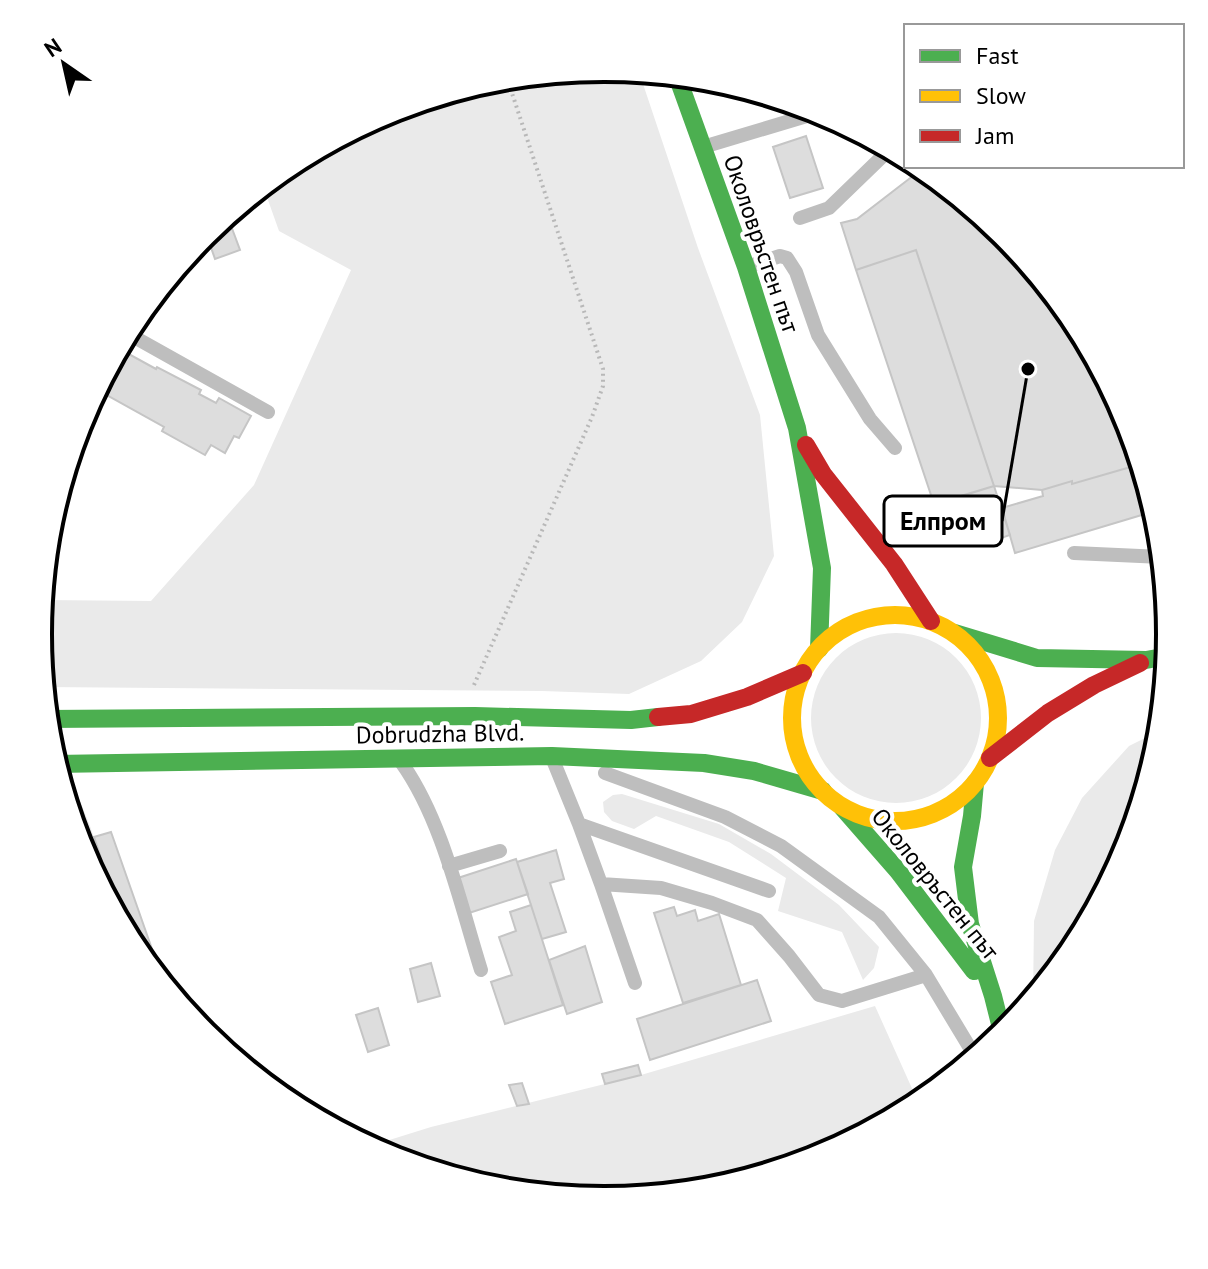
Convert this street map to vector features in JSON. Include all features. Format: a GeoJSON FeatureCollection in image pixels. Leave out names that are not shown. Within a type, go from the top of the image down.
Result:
{"type":"FeatureCollection","features":[{"type":"Feature","properties":{"kind":"main road","name":"Околовръстен път"},"geometry":{"type":"LineString","coordinates":[[681,88],[746,267],[797,428],[822,568],[819,649]]}},
{"type":"Feature","properties":{"kind":"main road","name":"Околовръстен път"},"geometry":{"type":"LineString","coordinates":[[797,428],[823,474],[894,564],[931,621]]}},
{"type":"Feature","properties":{"kind":"main road"},"geometry":{"type":"LineString","coordinates":[[952,632],[970,647],[984,666],[994,688],[998,711],[997,735],[990,758],[975,783],[959,799],[941,810],[900,821],[879,820],[839,804],[809,775],[794,735],[792,714],[803,673],[819,649],[850,626],[867,619],[906,616],[931,621],[952,632],[1037,658],[1155,658]]}},
{"type":"Feature","properties":{"kind":"main road"},"geometry":{"type":"LineString","coordinates":[[990,758],[1048,713],[1094,685],[1146,660]]}},
{"type":"Feature","properties":{"kind":"main road","name":"Dobrudzha Blvd."},"geometry":{"type":"LineString","coordinates":[[59,719],[460,716],[631,720],[691,714],[747,697],[803,673]]}},
{"type":"Feature","properties":{"kind":"main road","name":"Dobrudzha Blvd."},"geometry":{"type":"LineString","coordinates":[[68,764],[552,756],[704,763],[754,771],[823,791]]}},
{"type":"Feature","properties":{"kind":"main road","name":"Околовръстен път"},"geometry":{"type":"LineString","coordinates":[[975,783],[963,867],[970,924],[999,1020]]}},
{"type":"Feature","properties":{"kind":"main road","name":"Околовръстен път"},"geometry":{"type":"LineString","coordinates":[[839,804],[898,871],[993,996]]}},
{"type":"Feature","properties":{"kind":"lane"},"geometry":{"type":"LineString","coordinates":[[703,147],[798,119]]}},
{"type":"Feature","properties":{"kind":"lane"},"geometry":{"type":"LineString","coordinates":[[800,218],[829,208],[882,157]]}},
{"type":"Feature","properties":{"kind":"lane"},"geometry":{"type":"LineString","coordinates":[[746,267],[780,256],[787,258],[796,272],[818,335],[870,419],[895,448]]}},
{"type":"Feature","properties":{"kind":"lane"},"geometry":{"type":"LineString","coordinates":[[138,339],[268,412]]}},
{"type":"Feature","properties":{"kind":"lane"},"geometry":{"type":"LineString","coordinates":[[1074,553],[1150,556]]}},
{"type":"Feature","properties":{"kind":"lane"},"geometry":{"type":"LineString","coordinates":[[552,756],[635,983]]}},
{"type":"Feature","properties":{"kind":"lane"},"geometry":{"type":"LineString","coordinates":[[552,756],[638,783],[725,817],[781,846],[879,917],[926,975],[970,1048]]}},
{"type":"Feature","properties":{"kind":"lane"},"geometry":{"type":"LineString","coordinates":[[398,758],[423,798],[449,866],[481,970]]}},
{"type":"Feature","properties":{"kind":"lane"},"geometry":{"type":"LineString","coordinates":[[579,824],[769,891]]}},
{"type":"Feature","properties":{"kind":"lane"},"geometry":{"type":"LineString","coordinates":[[449,866],[500,851]]}},
{"type":"Feature","properties":{"kind":"lane"},"geometry":{"type":"LineString","coordinates":[[601,884],[661,888],[757,920],[819,995],[842,1001],[926,975]]}},
{"type":"Feature","properties":{"kind":"path"},"geometry":{"type":"LineString","coordinates":[[460,716],[603,386],[603,369],[511,90]]}},
{"type":"Feature","properties":{"kind":"shaded area"},"geometry":{"type":"Polygon","coordinates":[[[604,82],[643,84],[698,248],[760,415],[774,556],[742,622],[701,661],[629,694],[55,687],[53,600],[151,601],[254,485],[351,270],[279,231],[267,198],[328,156],[393,125],[461,101],[532,87],[604,82]]]}},
{"type":"Feature","properties":{"kind":"shaded area"},"geometry":{"type":"Polygon","coordinates":[[[896,633],[929,639],[956,658],[975,685],[981,718],[975,751],[956,778],[929,797],[896,803],[863,797],[836,778],[817,751],[811,718],[817,685],[836,658],[863,639],[896,633]]]}},
{"type":"Feature","properties":{"kind":"shaded area"},"geometry":{"type":"Polygon","coordinates":[[[1146,738],[1127,812],[1114,846],[1082,911],[1033,981],[1034,921],[1055,850],[1082,798],[1129,746],[1146,738]]]}},
{"type":"Feature","properties":{"kind":"shaded area"},"geometry":{"type":"Polygon","coordinates":[[[75,791],[90,826],[104,869],[81,812],[75,791]]]}},
{"type":"Feature","properties":{"kind":"shaded area"},"geometry":{"type":"Polygon","coordinates":[[[622,794],[719,824],[771,854],[839,905],[879,947],[874,968],[863,980],[842,932],[778,911],[786,878],[729,842],[656,816],[634,829],[612,821],[604,812],[603,802],[613,795],[622,794]]]}},
{"type":"Feature","properties":{"kind":"shaded area"},"geometry":{"type":"Polygon","coordinates":[[[875,1006],[913,1091],[848,1130],[781,1157],[747,1168],[676,1182],[604,1186],[532,1182],[461,1168],[386,1141],[641,1075],[875,1006]]]}},
{"type":"Feature","properties":{"kind":"building"},"geometry":{"type":"Polygon","coordinates":[[[806,136],[823,188],[790,198],[773,147],[806,136]]]}},
{"type":"Feature","properties":{"kind":"building"},"geometry":{"type":"Polygon","coordinates":[[[912,177],[968,219],[1019,271],[1063,328],[1099,390],[1130,467],[1042,490],[994,486],[916,250],[856,270],[841,223],[857,219],[912,177]]]}},
{"type":"Feature","properties":{"kind":"building"},"geometry":{"type":"Polygon","coordinates":[[[232,227],[240,250],[215,259],[211,247],[232,227]]]}},
{"type":"Feature","properties":{"kind":"building"},"geometry":{"type":"Polygon","coordinates":[[[916,250],[994,486],[934,504],[856,270],[916,250]]]}},
{"type":"Feature","properties":{"kind":"building"},"geometry":{"type":"Polygon","coordinates":[[[129,354],[201,390],[199,394],[216,403],[219,398],[251,416],[239,438],[234,436],[225,453],[211,445],[205,455],[162,431],[164,427],[107,395],[129,354]]]}},
{"type":"Feature","properties":{"kind":"building"},"geometry":{"type":"Polygon","coordinates":[[[1130,467],[1142,515],[1015,553],[1002,508],[1043,496],[1042,490],[1072,481],[1072,484],[1130,467]]]}},
{"type":"Feature","properties":{"kind":"building"},"geometry":{"type":"Polygon","coordinates":[[[994,486],[1010,535],[981,545],[965,495],[994,486]]]}},
{"type":"Feature","properties":{"kind":"building"},"geometry":{"type":"Polygon","coordinates":[[[111,832],[153,953],[109,879],[94,837],[111,832]]]}},
{"type":"Feature","properties":{"kind":"building"},"geometry":{"type":"Polygon","coordinates":[[[556,850],[564,879],[550,883],[566,932],[542,939],[517,862],[556,850]]]}},
{"type":"Feature","properties":{"kind":"building"},"geometry":{"type":"Polygon","coordinates":[[[516,859],[528,894],[469,913],[458,878],[516,859]]]}},
{"type":"Feature","properties":{"kind":"building"},"geometry":{"type":"Polygon","coordinates":[[[531,905],[563,1005],[505,1024],[491,982],[512,975],[499,937],[516,931],[510,912],[531,905]]]}},
{"type":"Feature","properties":{"kind":"building"},"geometry":{"type":"Polygon","coordinates":[[[674,907],[677,916],[695,910],[698,921],[719,914],[741,985],[683,1003],[654,913],[674,907]]]}},
{"type":"Feature","properties":{"kind":"building"},"geometry":{"type":"Polygon","coordinates":[[[585,946],[602,1002],[567,1014],[549,960],[585,946]]]}},
{"type":"Feature","properties":{"kind":"building"},"geometry":{"type":"Polygon","coordinates":[[[431,963],[440,996],[418,1002],[410,969],[431,963]]]}},
{"type":"Feature","properties":{"kind":"building"},"geometry":{"type":"Polygon","coordinates":[[[757,980],[771,1021],[650,1060],[637,1019],[757,980]]]}},
{"type":"Feature","properties":{"kind":"building"},"geometry":{"type":"Polygon","coordinates":[[[378,1008],[389,1045],[368,1052],[356,1015],[378,1008]]]}},
{"type":"Feature","properties":{"kind":"building"},"geometry":{"type":"Polygon","coordinates":[[[638,1065],[641,1075],[605,1084],[602,1074],[638,1065]]]}},
{"type":"Feature","properties":{"kind":"building"},"geometry":{"type":"Polygon","coordinates":[[[522,1083],[529,1104],[517,1106],[509,1085],[522,1083]]]}},
{"type":"Feature","properties":{"kind":"traffic: fast"},"geometry":{"type":"LineString","coordinates":[[681,88],[746,267],[797,428],[822,568],[819,649]]}},
{"type":"Feature","properties":{"kind":"traffic: fast"},"geometry":{"type":"LineString","coordinates":[[955,633],[1037,658],[1155,658]]}},
{"type":"Feature","properties":{"kind":"traffic: fast"},"geometry":{"type":"LineString","coordinates":[[59,719],[475,716],[631,720],[658,717]]}},
{"type":"Feature","properties":{"kind":"traffic: fast"},"geometry":{"type":"LineString","coordinates":[[68,764],[552,756],[704,763],[754,771],[823,791]]}},
{"type":"Feature","properties":{"kind":"traffic: fast"},"geometry":{"type":"LineString","coordinates":[[975,783],[963,867],[970,924],[999,1020]]}},
{"type":"Feature","properties":{"kind":"traffic: fast"},"geometry":{"type":"LineString","coordinates":[[842,807],[898,871],[974,971]]}},
{"type":"Feature","properties":{"kind":"traffic: slow"},"geometry":{"type":"LineString","coordinates":[[895,615],[934,623],[968,645],[990,679],[998,718],[990,757],[968,791],[934,813],[895,821],[856,813],[822,791],[800,757],[792,718],[800,679],[822,645],[856,623],[895,615]]}},
{"type":"Feature","properties":{"kind":"traffic: jam"},"geometry":{"type":"LineString","coordinates":[[806,445],[823,474],[894,564],[931,621]]}},
{"type":"Feature","properties":{"kind":"traffic: jam"},"geometry":{"type":"LineString","coordinates":[[990,758],[1048,713],[1094,685],[1140,663]]}},
{"type":"Feature","properties":{"kind":"traffic: jam"},"geometry":{"type":"LineString","coordinates":[[658,717],[691,714],[747,697],[803,673]]}},
{"type":"Feature","properties":{"kind":"place","name":"Елпром"},"geometry":{"type":"Point","coordinates":[1028,369]}}]}
